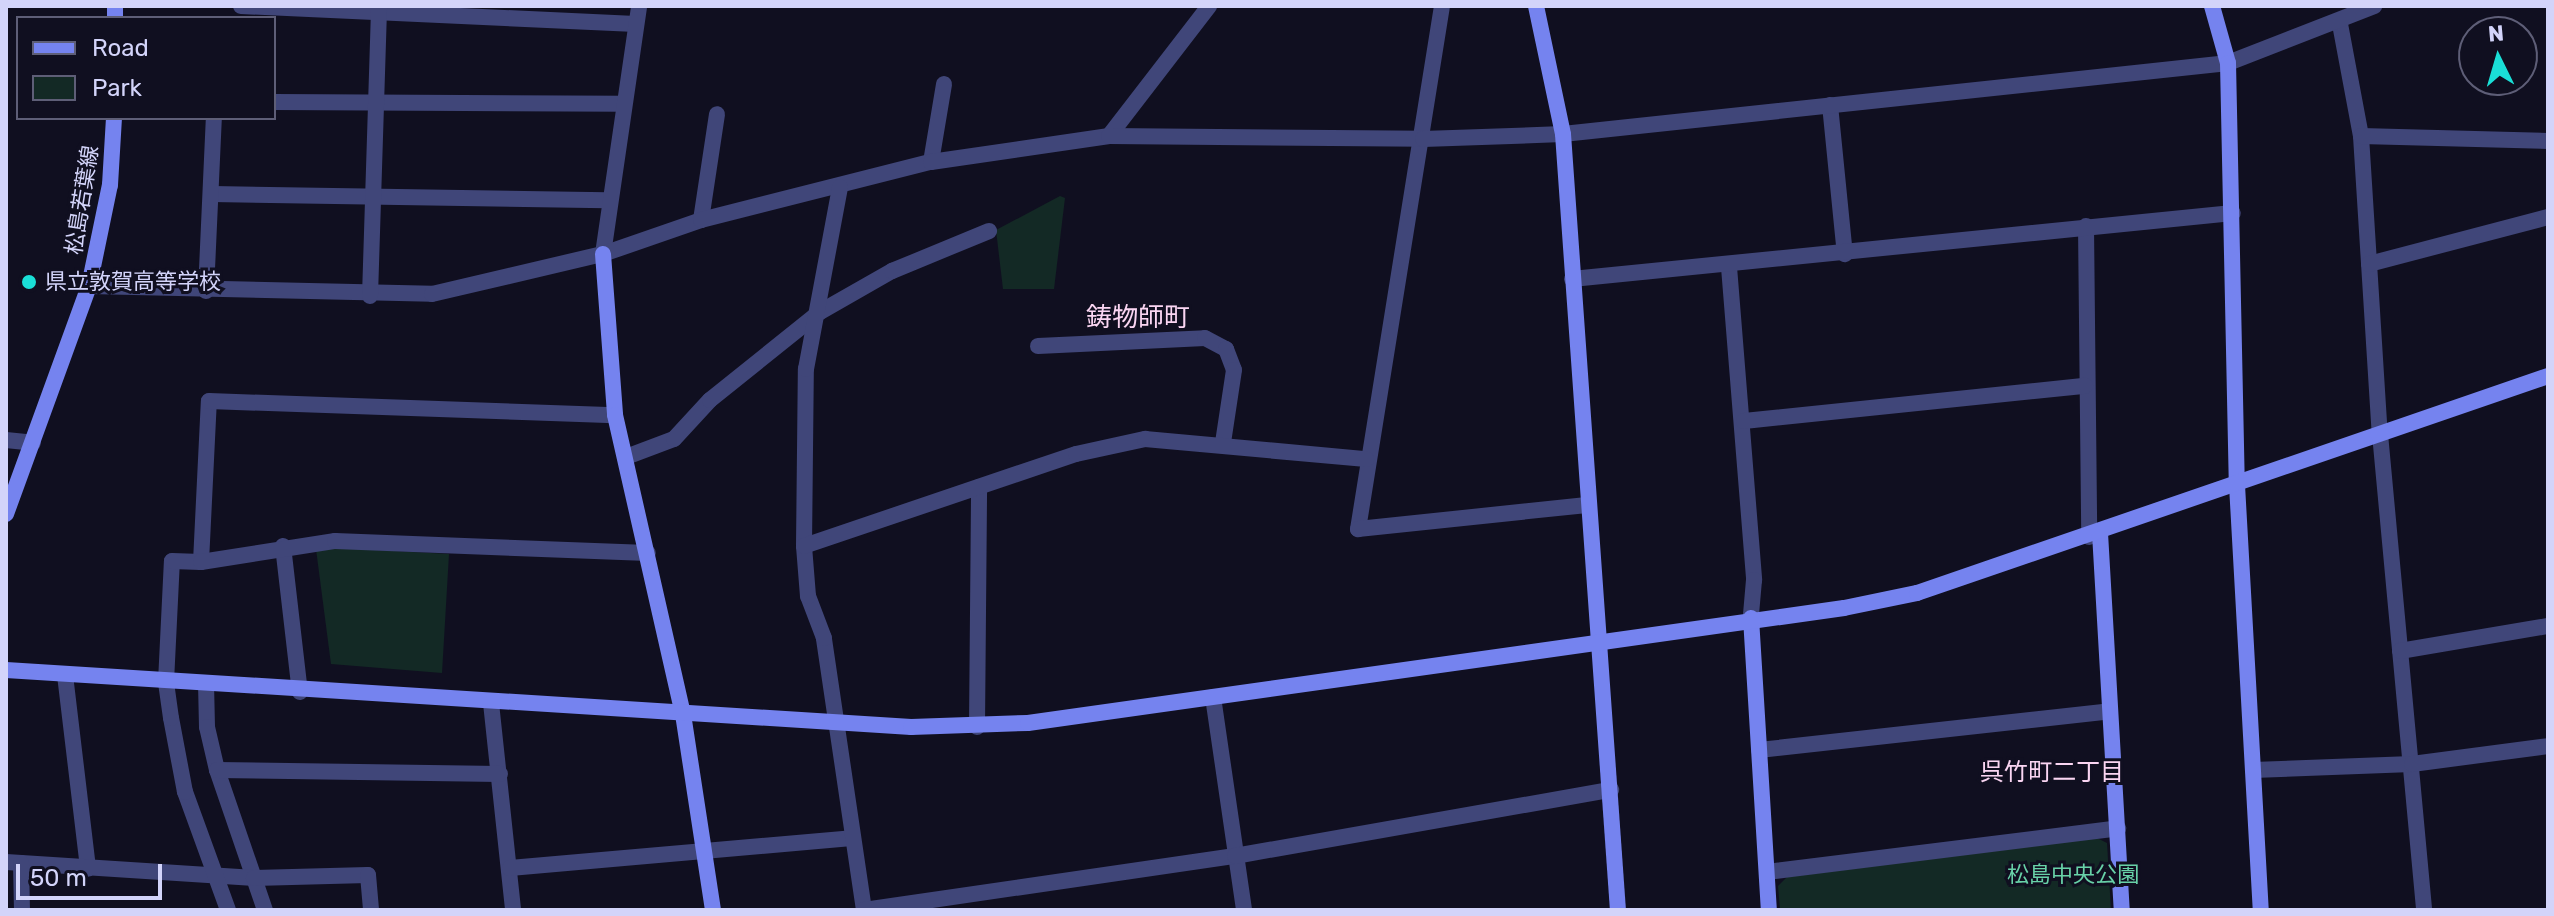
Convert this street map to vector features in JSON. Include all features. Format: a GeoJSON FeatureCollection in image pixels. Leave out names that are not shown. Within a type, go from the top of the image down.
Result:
{"type":"FeatureCollection","features":[{"type":"Feature","properties":{"kind":"street"},"geometry":{"type":"LineString","coordinates":[[241,6],[441,11],[636,24]]}},
{"type":"Feature","properties":{"kind":"street"},"geometry":{"type":"LineString","coordinates":[[639,6],[607,200],[603,254],[615,415],[683,714],[713,910]]}},
{"type":"Feature","properties":{"kind":"street"},"geometry":{"type":"LineString","coordinates":[[1109,136],[1209,6]]}},
{"type":"Feature","properties":{"kind":"street"},"geometry":{"type":"LineString","coordinates":[[1442,6],[1423,139],[1366,459],[1358,529],[1587,505]]}},
{"type":"Feature","properties":{"kind":"street"},"geometry":{"type":"LineString","coordinates":[[1536,6],[1563,134],[1596,640],[1611,790],[1618,910]]}},
{"type":"Feature","properties":{"kind":"street"},"geometry":{"type":"LineString","coordinates":[[2212,6],[2228,63],[2237,485],[2261,910]]}},
{"type":"Feature","properties":{"kind":"street"},"geometry":{"type":"LineString","coordinates":[[89,286],[370,296],[432,294],[603,254],[701,220],[931,162],[1109,136],[1423,139],[1563,134],[2228,63],[2340,24],[2374,6]]}},
{"type":"Feature","properties":{"kind":"street"},"geometry":{"type":"LineString","coordinates":[[370,296],[379,9]]}},
{"type":"Feature","properties":{"kind":"street"},"geometry":{"type":"LineString","coordinates":[[2340,24],[2361,136],[2380,434],[2424,910]]}},
{"type":"Feature","properties":{"kind":"street"},"geometry":{"type":"LineString","coordinates":[[931,162],[944,84]]}},
{"type":"Feature","properties":{"kind":"street"},"geometry":{"type":"LineString","coordinates":[[276,102],[624,104]]}},
{"type":"Feature","properties":{"kind":"street"},"geometry":{"type":"LineString","coordinates":[[1830,105],[1845,254]]}},
{"type":"Feature","properties":{"kind":"street"},"geometry":{"type":"LineString","coordinates":[[701,220],[717,114]]}},
{"type":"Feature","properties":{"kind":"street","name":"松島若葉線"},"geometry":{"type":"LineString","coordinates":[[6,514],[89,286],[110,185],[114,120]]}},
{"type":"Feature","properties":{"kind":"street"},"geometry":{"type":"LineString","coordinates":[[206,291],[214,120]]}},
{"type":"Feature","properties":{"kind":"street"},"geometry":{"type":"LineString","coordinates":[[2361,136],[2548,141]]}},
{"type":"Feature","properties":{"kind":"street"},"geometry":{"type":"LineString","coordinates":[[840,187],[820,312],[806,369],[804,546],[808,596],[824,638],[864,910],[1235,856],[1611,790]]}},
{"type":"Feature","properties":{"kind":"street"},"geometry":{"type":"LineString","coordinates":[[212,194],[607,200]]}},
{"type":"Feature","properties":{"kind":"street"},"geometry":{"type":"LineString","coordinates":[[1572,279],[1729,267],[2086,226],[2233,213]]}},
{"type":"Feature","properties":{"kind":"street"},"geometry":{"type":"LineString","coordinates":[[2369,264],[2548,217]]}},
{"type":"Feature","properties":{"kind":"street"},"geometry":{"type":"LineString","coordinates":[[2086,226],[2085,386],[2122,910]]}},
{"type":"Feature","properties":{"kind":"street"},"geometry":{"type":"LineString","coordinates":[[626,457],[674,439],[710,400],[820,312],[892,271],[989,231]]}},
{"type":"Feature","properties":{"kind":"street"},"geometry":{"type":"LineString","coordinates":[[1729,267],[1744,421],[1754,580],[1751,618],[1769,910]]}},
{"type":"Feature","properties":{"kind":"street"},"geometry":{"type":"LineString","coordinates":[[1038,346],[1205,338],[1226,349],[1234,370],[1223,443]]}},
{"type":"Feature","properties":{"kind":"street"},"geometry":{"type":"LineString","coordinates":[[6,670],[300,692],[977,727],[1213,697],[1917,593],[2095,535],[2548,376]]}},
{"type":"Feature","properties":{"kind":"street"},"geometry":{"type":"LineString","coordinates":[[1744,421],[2085,386]]}},
{"type":"Feature","properties":{"kind":"street"},"geometry":{"type":"LineString","coordinates":[[201,562],[209,401],[615,415]]}},
{"type":"Feature","properties":{"kind":"street"},"geometry":{"type":"LineString","coordinates":[[804,546],[1076,454],[1145,439],[1223,443],[1366,459]]}},
{"type":"Feature","properties":{"kind":"street"},"geometry":{"type":"LineString","coordinates":[[6,440],[33,443]]}},
{"type":"Feature","properties":{"kind":"street"},"geometry":{"type":"LineString","coordinates":[[977,727],[979,487]]}},
{"type":"Feature","properties":{"kind":"street"},"geometry":{"type":"LineString","coordinates":[[228,910],[185,792],[166,682],[172,561],[201,562],[283,546],[335,541],[648,553]]}},
{"type":"Feature","properties":{"kind":"street"},"geometry":{"type":"LineString","coordinates":[[283,546],[300,692]]}},
{"type":"Feature","properties":{"kind":"street"},"geometry":{"type":"LineString","coordinates":[[2400,651],[2548,626]]}},
{"type":"Feature","properties":{"kind":"street"},"geometry":{"type":"LineString","coordinates":[[65,675],[88,869]]}},
{"type":"Feature","properties":{"kind":"street"},"geometry":{"type":"LineString","coordinates":[[206,683],[207,727],[217,770],[265,910]]}},
{"type":"Feature","properties":{"kind":"street"},"geometry":{"type":"LineString","coordinates":[[1213,697],[1244,910]]}},
{"type":"Feature","properties":{"kind":"street"},"geometry":{"type":"LineString","coordinates":[[491,703],[513,910]]}},
{"type":"Feature","properties":{"kind":"street"},"geometry":{"type":"LineString","coordinates":[[1759,750],[2110,711]]}},
{"type":"Feature","properties":{"kind":"street"},"geometry":{"type":"LineString","coordinates":[[2253,770],[2412,764],[2548,746]]}},
{"type":"Feature","properties":{"kind":"street"},"geometry":{"type":"LineString","coordinates":[[217,770],[500,774]]}},
{"type":"Feature","properties":{"kind":"street"},"geometry":{"type":"LineString","coordinates":[[1767,872],[2118,828]]}},
{"type":"Feature","properties":{"kind":"street"},"geometry":{"type":"LineString","coordinates":[[510,868],[852,838]]}},
{"type":"Feature","properties":{"kind":"street"},"geometry":{"type":"LineString","coordinates":[[22,910],[13,863],[254,878],[368,875],[371,910]]}},
{"type":"Feature","properties":{"kind":"green space"},"geometry":{"type":"Polygon","coordinates":[[[1060,196],[1065,198],[1054,289],[1003,289],[996,230],[1060,196]]]}},
{"type":"Feature","properties":{"kind":"green space"},"geometry":{"type":"Polygon","coordinates":[[[316,549],[449,554],[442,673],[331,664],[316,549]]]}},
{"type":"Feature","properties":{"kind":"green space","name":"松島中央公園"},"geometry":{"type":"Polygon","coordinates":[[[2097,838],[2107,843],[2111,910],[1780,910],[1778,886],[1787,877],[2097,838]]]}},
{"type":"Feature","properties":{"kind":"place","name":"県立敦賀高等学校"},"geometry":{"type":"Point","coordinates":[29,282]}},
{"type":"Feature","properties":{"kind":"district","name":"鋳物師町"},"geometry":{"type":"Point","coordinates":[1138,318]}},
{"type":"Feature","properties":{"kind":"district","name":"呉竹町二丁目"},"geometry":{"type":"Point","coordinates":[2052,773]}}]}
